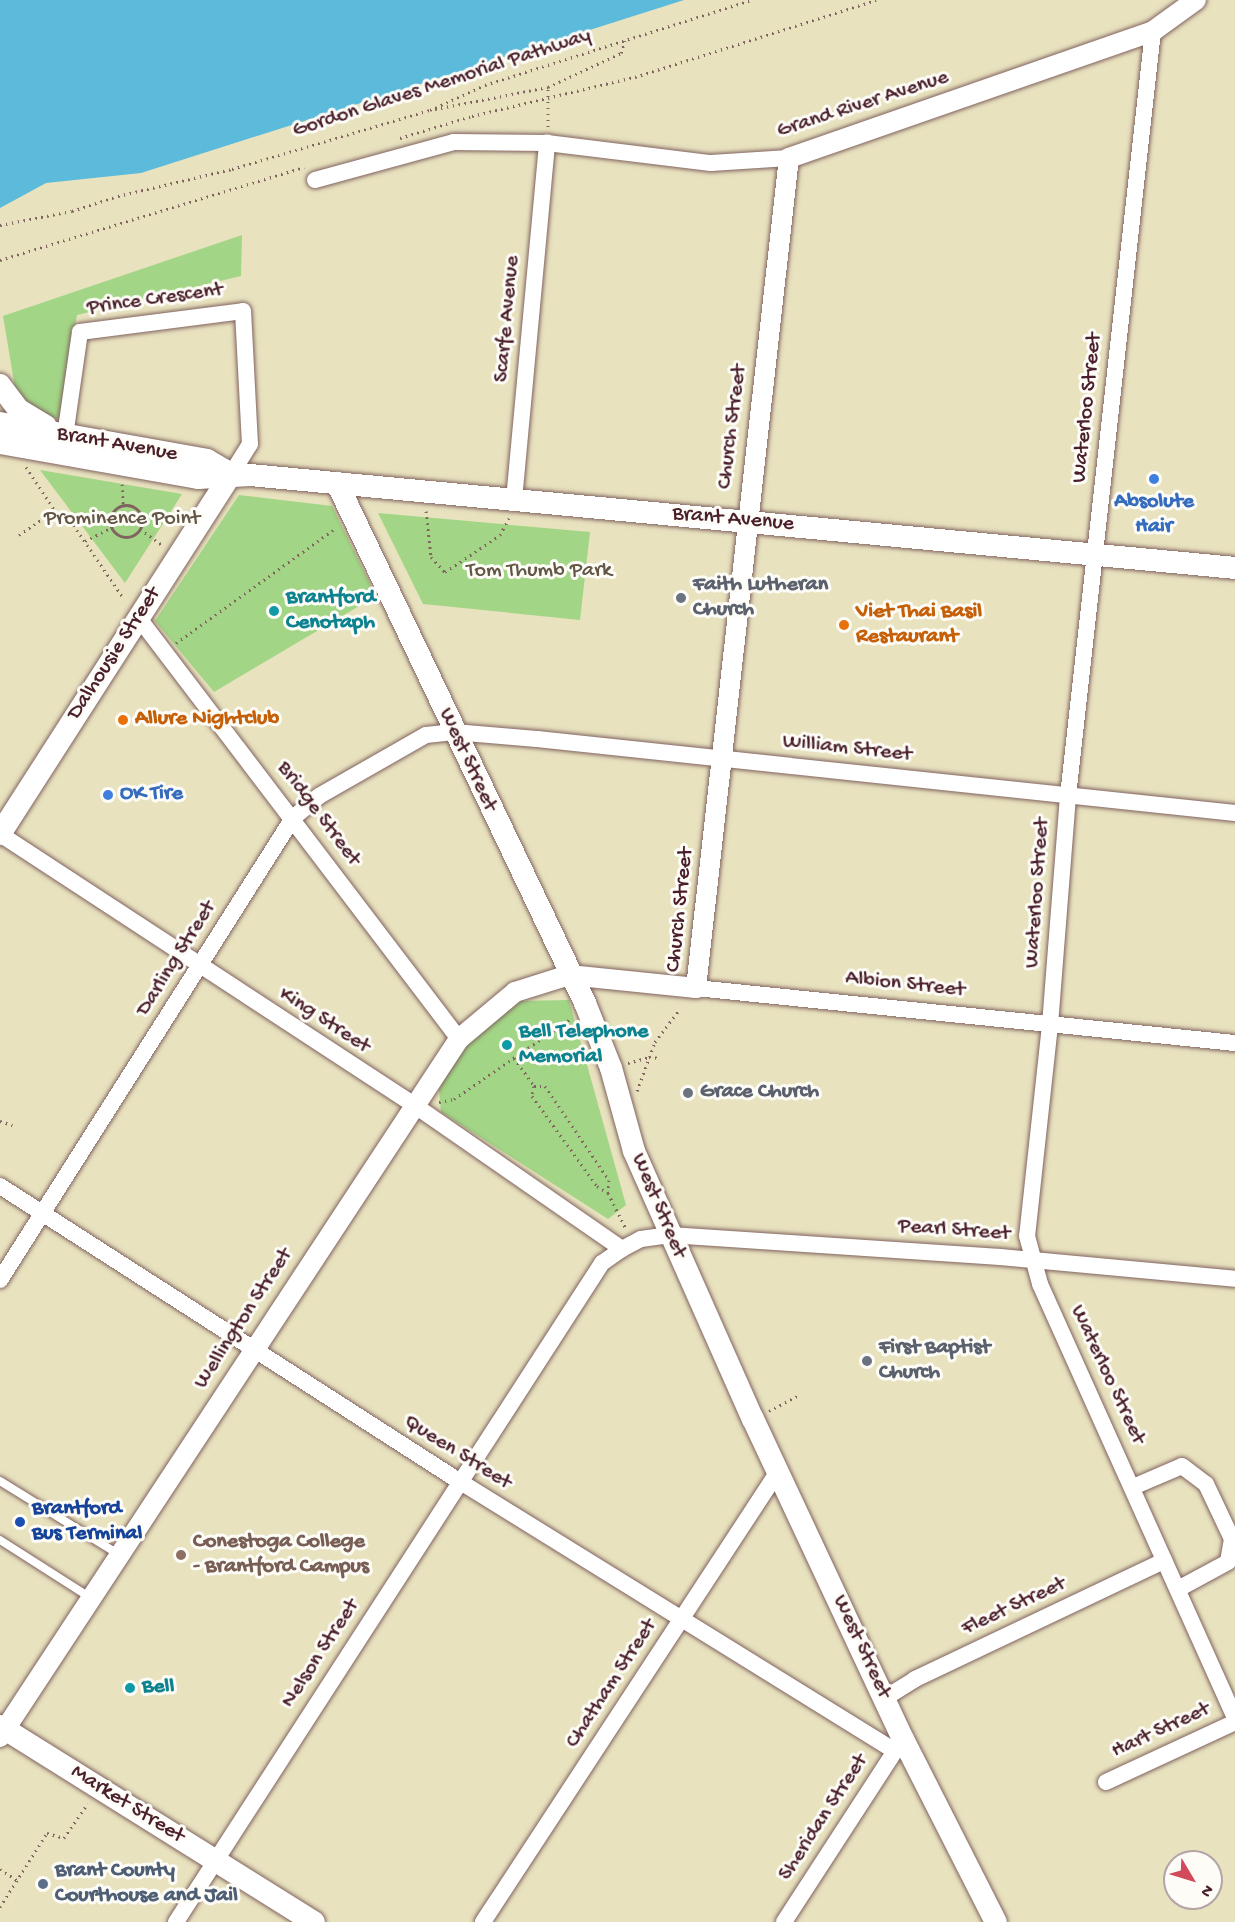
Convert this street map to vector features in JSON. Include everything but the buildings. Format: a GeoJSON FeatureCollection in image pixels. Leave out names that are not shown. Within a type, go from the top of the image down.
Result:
{"type":"FeatureCollection","features":[{"type":"Feature","properties":{"kind":"main road"},"geometry":{"type":"LineString","coordinates":[[0,385],[19,410],[65,436]]}},
{"type":"Feature","properties":{"kind":"main road","name":"Brant Avenue"},"geometry":{"type":"LineString","coordinates":[[0,423],[207,460],[231,474]]}},
{"type":"Feature","properties":{"kind":"main road","name":"Brant Avenue"},"geometry":{"type":"LineString","coordinates":[[0,443],[198,478],[231,474],[337,483],[1235,568]]}},
{"type":"Feature","properties":{"kind":"main road","name":"Dalhousie Street"},"geometry":{"type":"LineString","coordinates":[[0,834],[231,474]]}},
{"type":"Feature","properties":{"kind":"main road","name":"West Street"},"geometry":{"type":"LineString","coordinates":[[337,483],[585,1004],[611,1068],[634,1151],[753,1419],[885,1698],[899,1745],[996,1922]]}},
{"type":"Feature","properties":{"kind":"main road","name":"Market Street"},"geometry":{"type":"LineString","coordinates":[[2,1730],[99,1786],[314,1922]]}},
{"type":"Feature","properties":{"kind":"street","name":"Grand River Avenue"},"geometry":{"type":"LineString","coordinates":[[315,180],[454,142],[547,143],[711,163],[789,158],[1152,31],[1196,0]]}},
{"type":"Feature","properties":{"kind":"street","name":"Waterloo Street"},"geometry":{"type":"LineString","coordinates":[[1152,31],[1068,796],[1050,1025],[1027,1236],[1040,1284],[1134,1487],[1164,1561],[1235,1717]]}},
{"type":"Feature","properties":{"kind":"street","name":"Scarfe Avenue"},"geometry":{"type":"LineString","coordinates":[[514,500],[547,143]]}},
{"type":"Feature","properties":{"kind":"street","name":"Church Street"},"geometry":{"type":"LineString","coordinates":[[696,988],[724,759],[746,521],[789,158]]}},
{"type":"Feature","properties":{"kind":"street","name":"Prince Crescent"},"geometry":{"type":"LineString","coordinates":[[65,436],[80,332],[243,310],[250,444],[231,474]]}},
{"type":"Feature","properties":{"kind":"street","name":"Bridge Street"},"geometry":{"type":"LineString","coordinates":[[138,617],[293,818],[459,1040]]}},
{"type":"Feature","properties":{"kind":"street","name":"William Street"},"geometry":{"type":"LineString","coordinates":[[454,732],[1235,813]]}},
{"type":"Feature","properties":{"kind":"street","name":"Darling Street"},"geometry":{"type":"LineString","coordinates":[[0,1281],[293,818],[319,796],[426,735],[454,732]]}},
{"type":"Feature","properties":{"kind":"street","name":"King Street"},"geometry":{"type":"LineString","coordinates":[[0,834],[198,968],[628,1246]]}},
{"type":"Feature","properties":{"kind":"street","name":"Albion Street"},"geometry":{"type":"LineString","coordinates":[[570,975],[1235,1044]]}},
{"type":"Feature","properties":{"kind":"street","name":"Wellington Street"},"geometry":{"type":"LineString","coordinates":[[2,1730],[92,1598],[252,1349],[459,1040],[515,992],[570,975]]}},
{"type":"Feature","properties":{"kind":"street","name":"Queen Street"},"geometry":{"type":"LineString","coordinates":[[0,1186],[459,1481],[681,1619],[899,1745]]}},
{"type":"Feature","properties":{"kind":"street","name":"Pearl Street"},"geometry":{"type":"LineString","coordinates":[[670,1235],[1034,1260],[1235,1279]]}},
{"type":"Feature","properties":{"kind":"street","name":"Nelson Street"},"geometry":{"type":"LineString","coordinates":[[176,1922],[602,1263],[628,1246],[670,1235]]}},
{"type":"Feature","properties":{"kind":"street"},"geometry":{"type":"LineString","coordinates":[[1134,1487],[1182,1466],[1206,1484],[1232,1539],[1228,1562],[1178,1589]]}},
{"type":"Feature","properties":{"kind":"street","name":"Chatham Street"},"geometry":{"type":"LineString","coordinates":[[483,1922],[779,1470]]}},
{"type":"Feature","properties":{"kind":"street","name":"Fleet Street"},"geometry":{"type":"LineString","coordinates":[[885,1698],[915,1679],[1164,1561]]}},
{"type":"Feature","properties":{"kind":"street","name":"Hart Street"},"geometry":{"type":"LineString","coordinates":[[1106,1782],[1235,1722]]}},
{"type":"Feature","properties":{"kind":"street","name":"Sheridan Street"},"geometry":{"type":"LineString","coordinates":[[784,1922],[899,1745]]}},
{"type":"Feature","properties":{"kind":"lane"},"geometry":{"type":"LineString","coordinates":[[0,1481],[120,1555]]}},
{"type":"Feature","properties":{"kind":"lane"},"geometry":{"type":"LineString","coordinates":[[0,1540],[92,1598]]}},
{"type":"Feature","properties":{"kind":"path","name":"Gordon Glaves Memorial Pathway"},"geometry":{"type":"LineString","coordinates":[[0,225],[214,174],[430,110],[485,85],[753,0]]}},
{"type":"Feature","properties":{"kind":"path"},"geometry":{"type":"LineString","coordinates":[[430,110],[548,87],[621,53],[625,41]]}},
{"type":"Feature","properties":{"kind":"path"},"geometry":{"type":"LineString","coordinates":[[547,143],[548,87]]}},
{"type":"Feature","properties":{"kind":"path"},"geometry":{"type":"LineString","coordinates":[[21,461],[64,524],[70,520],[122,596]]}},
{"type":"Feature","properties":{"kind":"path"},"geometry":{"type":"LineString","coordinates":[[424,492],[431,556],[445,572],[500,535],[509,521],[514,500]]}},
{"type":"Feature","properties":{"kind":"path"},"geometry":{"type":"LineString","coordinates":[[111,528],[114,509],[123,505],[139,512],[140,529]]}},
{"type":"Feature","properties":{"kind":"path"},"geometry":{"type":"LineString","coordinates":[[19,535],[55,510]]}},
{"type":"Feature","properties":{"kind":"path"},"geometry":{"type":"LineString","coordinates":[[165,651],[352,516]]}},
{"type":"Feature","properties":{"kind":"path"},"geometry":{"type":"LineString","coordinates":[[85,541],[111,528]]}},
{"type":"Feature","properties":{"kind":"path"},"geometry":{"type":"LineString","coordinates":[[111,528],[125,537],[140,529]]}},
{"type":"Feature","properties":{"kind":"path"},"geometry":{"type":"LineString","coordinates":[[140,529],[178,556]]}},
{"type":"Feature","properties":{"kind":"path"},"geometry":{"type":"LineString","coordinates":[[414,1106],[454,1099],[574,1017],[585,1004]]}},
{"type":"Feature","properties":{"kind":"path"},"geometry":{"type":"LineString","coordinates":[[636,1093],[649,1057],[662,1031],[678,1011]]}},
{"type":"Feature","properties":{"kind":"path"},"geometry":{"type":"LineString","coordinates":[[611,1068],[649,1057],[661,1058]]}},
{"type":"Feature","properties":{"kind":"path"},"geometry":{"type":"LineString","coordinates":[[514,1058],[534,1086],[532,1096],[597,1186],[608,1193]]}},
{"type":"Feature","properties":{"kind":"path"},"geometry":{"type":"LineString","coordinates":[[534,1086],[545,1086],[609,1180],[608,1193],[628,1246]]}},
{"type":"Feature","properties":{"kind":"path"},"geometry":{"type":"LineString","coordinates":[[0,1121],[12,1125]]}},
{"type":"Feature","properties":{"kind":"path"},"geometry":{"type":"LineString","coordinates":[[753,1419],[799,1395]]}},
{"type":"Feature","properties":{"kind":"path"},"geometry":{"type":"LineString","coordinates":[[0,1907],[47,1833],[64,1838],[99,1786]]}},
{"type":"Feature","properties":{"kind":"path"},"geometry":{"type":"LineString","coordinates":[[0,1869],[17,1880]]}},
{"type":"Feature","properties":{"kind":"green space"},"geometry":{"type":"Polygon","coordinates":[[[242,235],[241,276],[77,315],[60,419],[31,413],[17,400],[3,316],[242,235]]]}},
{"type":"Feature","properties":{"kind":"green space","name":"Prominence Point"},"geometry":{"type":"Polygon","coordinates":[[[40,470],[182,494],[125,583],[40,470]]]}},
{"type":"Feature","properties":{"kind":"green space"},"geometry":{"type":"Polygon","coordinates":[[[239,495],[332,506],[376,596],[214,692],[155,621],[239,495]]]}},
{"type":"Feature","properties":{"kind":"green space","name":"Tom Thumb Park"},"geometry":{"type":"Polygon","coordinates":[[[378,513],[590,532],[580,620],[423,604],[378,513]]]}},
{"type":"Feature","properties":{"kind":"green space"},"geometry":{"type":"Polygon","coordinates":[[[569,1000],[626,1205],[608,1219],[441,1112],[438,1079],[466,1042],[521,1001],[569,1000]]]}},
{"type":"Feature","properties":{"kind":"water"},"geometry":{"type":"Polygon","coordinates":[[[0,0],[684,0],[141,173],[46,183],[0,208],[0,0]]]}},
{"type":"Feature","properties":{"kind":"place","name":"Absolute Hair"},"geometry":{"type":"Point","coordinates":[1154,479]}},
{"type":"Feature","properties":{"kind":"place","name":"Faith Lutheran Church"},"geometry":{"type":"Point","coordinates":[681,598]}},
{"type":"Feature","properties":{"kind":"place","name":"Brantford Cenotaph"},"geometry":{"type":"Point","coordinates":[274,611]}},
{"type":"Feature","properties":{"kind":"place","name":"Viet Thai Basil Restaurant"},"geometry":{"type":"Point","coordinates":[844,625]}},
{"type":"Feature","properties":{"kind":"place","name":"Allure Nightclub"},"geometry":{"type":"Point","coordinates":[123,720]}},
{"type":"Feature","properties":{"kind":"place","name":"OK Tire"},"geometry":{"type":"Point","coordinates":[108,795]}},
{"type":"Feature","properties":{"kind":"place","name":"Bell Telephone Memorial"},"geometry":{"type":"Point","coordinates":[507,1045]}},
{"type":"Feature","properties":{"kind":"place","name":"Grace Church"},"geometry":{"type":"Point","coordinates":[688,1093]}},
{"type":"Feature","properties":{"kind":"place","name":"First Baptist Church"},"geometry":{"type":"Point","coordinates":[867,1361]}},
{"type":"Feature","properties":{"kind":"place","name":"Brantford Bus Terminal"},"geometry":{"type":"Point","coordinates":[20,1522]}},
{"type":"Feature","properties":{"kind":"place","name":"Conestoga College - Brantford Campus"},"geometry":{"type":"Point","coordinates":[181,1555]}},
{"type":"Feature","properties":{"kind":"place","name":"Bell"},"geometry":{"type":"Point","coordinates":[130,1688]}},
{"type":"Feature","properties":{"kind":"place","name":"Brant County Courthouse and Jail"},"geometry":{"type":"Point","coordinates":[43,1884]}}]}
